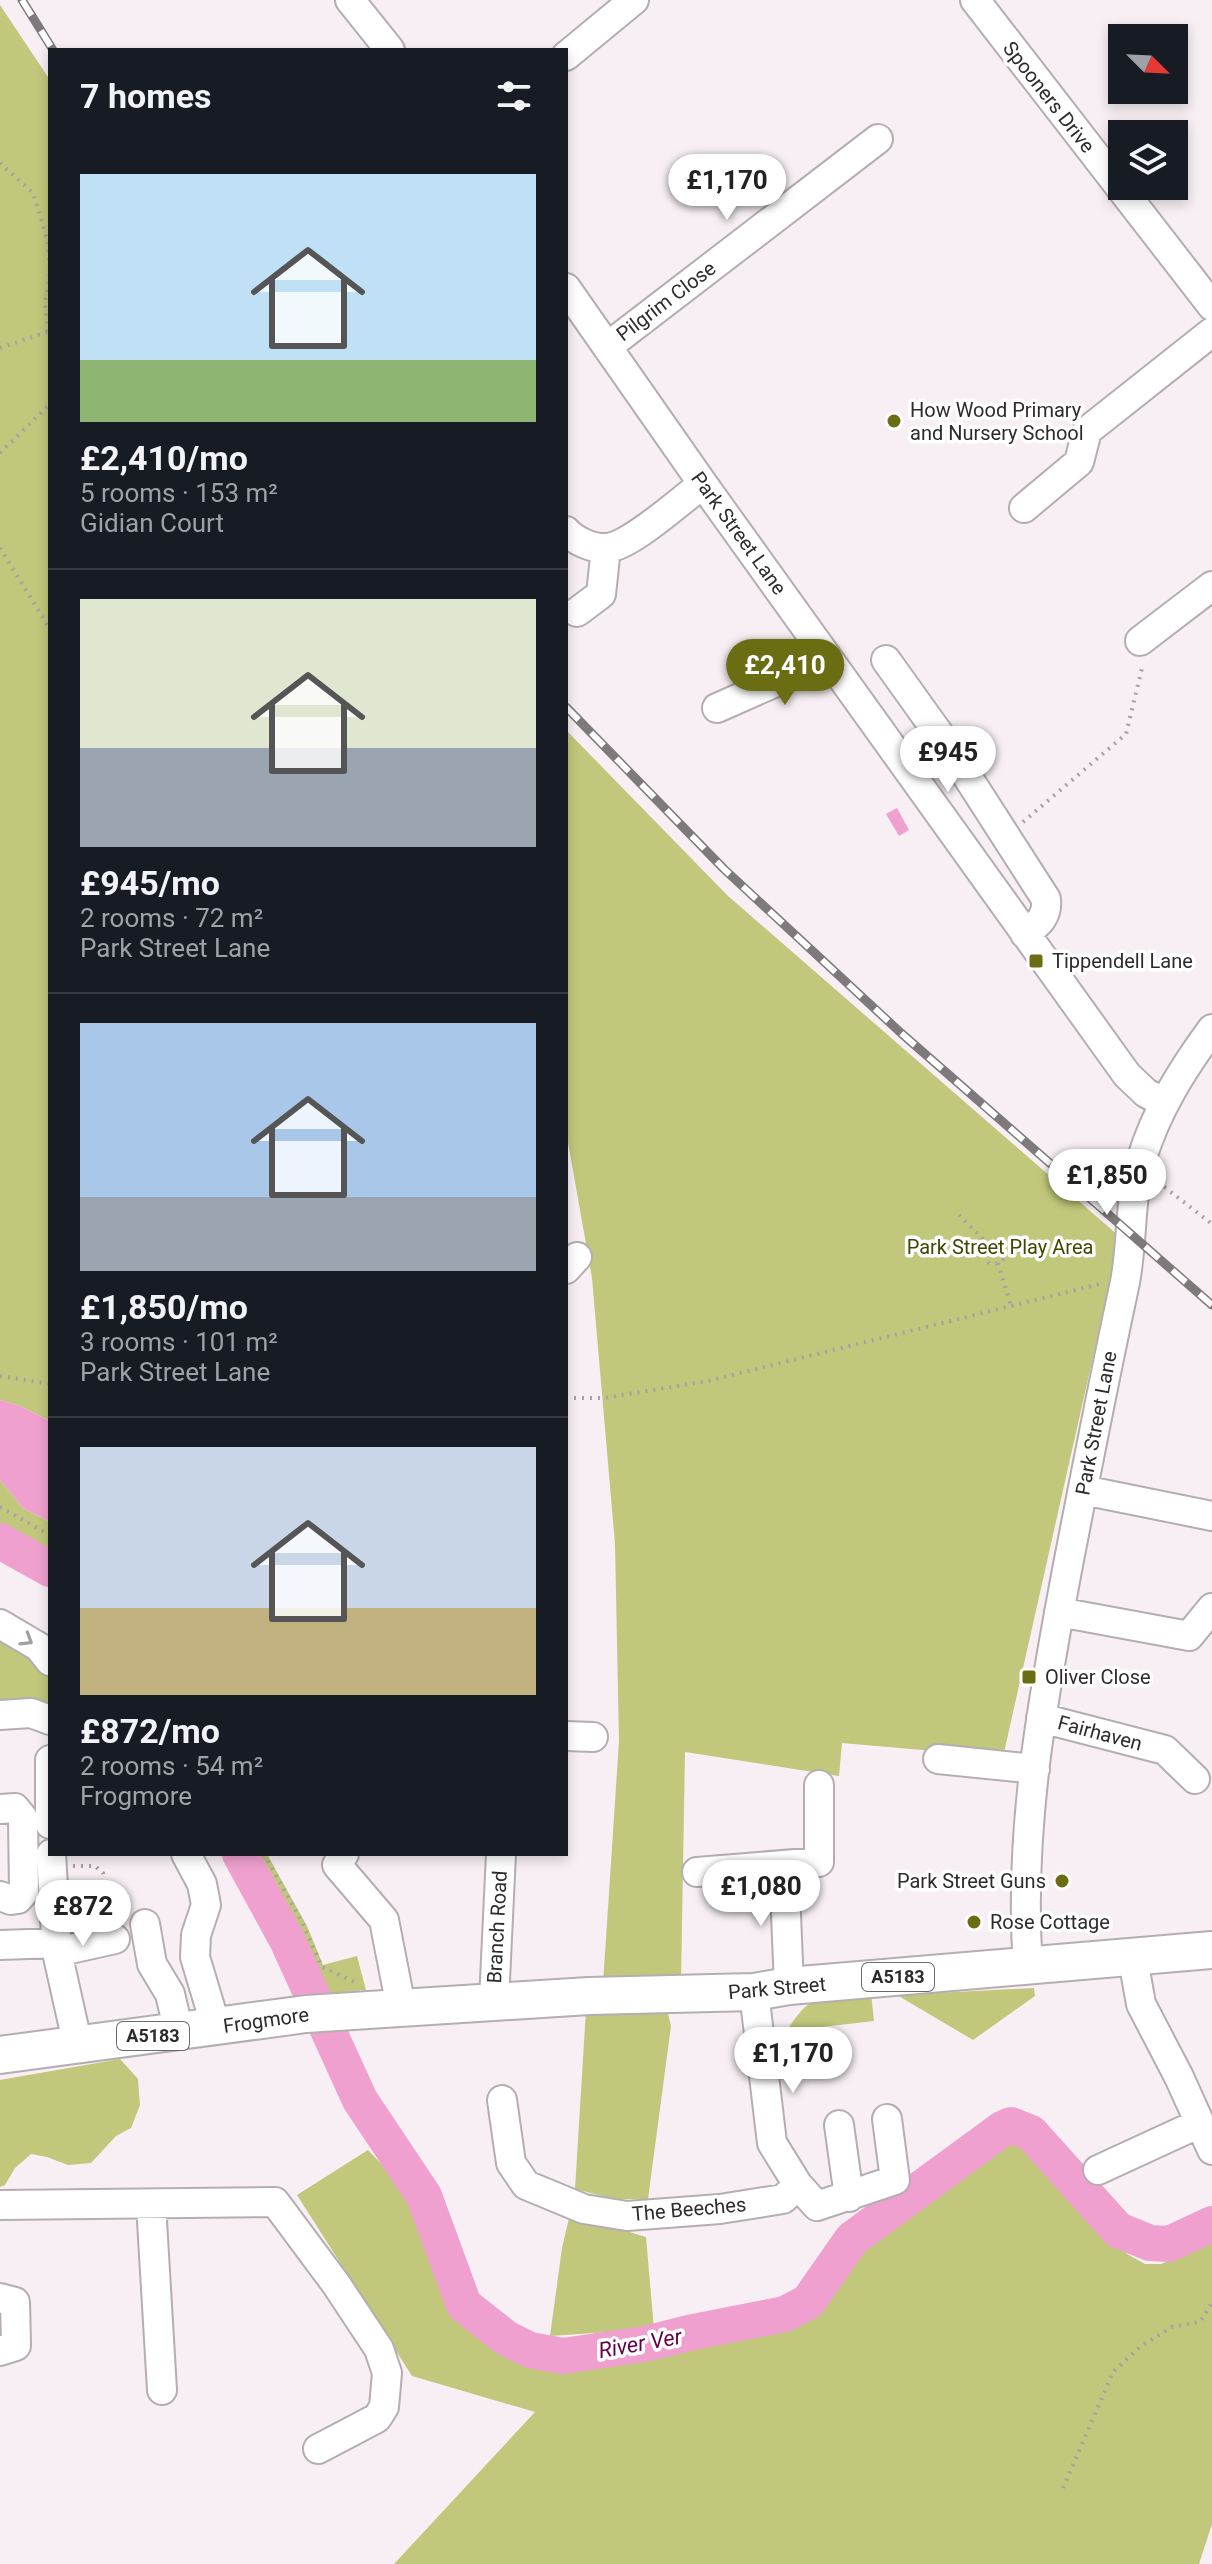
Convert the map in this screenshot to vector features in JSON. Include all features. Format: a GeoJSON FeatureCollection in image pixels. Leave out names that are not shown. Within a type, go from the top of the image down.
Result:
{"type":"FeatureCollection","features":[{"type":"Feature","properties":{"kind":"main road","name":"Park Street"},"geometry":{"type":"LineString","coordinates":[[336,2004],[401,2007],[754,1992],[789,1986],[1212,1950]]}},
{"type":"Feature","properties":{"kind":"main road","name":"Frogmore"},"geometry":{"type":"LineString","coordinates":[[0,2055],[216,2027],[336,2004]]}},
{"type":"Feature","properties":{"kind":"street"},"geometry":{"type":"LineString","coordinates":[[350,0],[383,47]]}},
{"type":"Feature","properties":{"kind":"street"},"geometry":{"type":"LineString","coordinates":[[568,54],[634,0]]}},
{"type":"Feature","properties":{"kind":"street","name":"Spooners Drive"},"geometry":{"type":"LineString","coordinates":[[975,0],[1212,306]]}},
{"type":"Feature","properties":{"kind":"street","name":"Pilgrim Close"},"geometry":{"type":"LineString","coordinates":[[607,347],[878,139]]}},
{"type":"Feature","properties":{"kind":"street","name":"Park Street Lane"},"geometry":{"type":"LineString","coordinates":[[568,291],[1127,1075],[1135,1085],[1163,1102],[1139,1167],[1127,1272],[1041,1718],[1027,1888],[1028,1967]]}},
{"type":"Feature","properties":{"kind":"street"},"geometry":{"type":"LineString","coordinates":[[1024,508],[1079,462],[1087,431],[1212,332]]}},
{"type":"Feature","properties":{"kind":"street"},"geometry":{"type":"LineString","coordinates":[[568,532],[582,542],[606,548],[632,537],[703,484]]}},
{"type":"Feature","properties":{"kind":"street"},"geometry":{"type":"LineString","coordinates":[[577,612],[601,594],[606,548]]}},
{"type":"Feature","properties":{"kind":"street"},"geometry":{"type":"LineString","coordinates":[[1140,641],[1212,586]]}},
{"type":"Feature","properties":{"kind":"street"},"geometry":{"type":"LineString","coordinates":[[717,708],[794,674],[826,655]]}},
{"type":"Feature","properties":{"kind":"street"},"geometry":{"type":"LineString","coordinates":[[886,660],[949,748],[1046,899],[1046,913],[1025,934]]}},
{"type":"Feature","properties":{"kind":"street"},"geometry":{"type":"LineString","coordinates":[[1163,1102],[1212,1029]]}},
{"type":"Feature","properties":{"kind":"street"},"geometry":{"type":"LineString","coordinates":[[1083,1490],[1212,1516]]}},
{"type":"Feature","properties":{"kind":"street"},"geometry":{"type":"LineString","coordinates":[[1059,1612],[1189,1636],[1212,1608]]}},
{"type":"Feature","properties":{"kind":"street"},"geometry":{"type":"LineString","coordinates":[[0,1624],[39,1647],[48,1658]]}},
{"type":"Feature","properties":{"kind":"street"},"geometry":{"type":"LineString","coordinates":[[0,1715],[31,1713],[48,1719]]}},
{"type":"Feature","properties":{"kind":"street","name":"Fairhaven"},"geometry":{"type":"LineString","coordinates":[[1041,1718],[1165,1750],[1195,1779]]}},
{"type":"Feature","properties":{"kind":"street"},"geometry":{"type":"LineString","coordinates":[[938,1759],[1035,1769]]}},
{"type":"Feature","properties":{"kind":"street"},"geometry":{"type":"LineString","coordinates":[[0,1896],[18,1899],[24,1892],[31,1817],[48,1766]]}},
{"type":"Feature","properties":{"kind":"street"},"geometry":{"type":"LineString","coordinates":[[697,1872],[819,1862],[819,1785]]}},
{"type":"Feature","properties":{"kind":"street"},"geometry":{"type":"LineString","coordinates":[[187,1856],[202,1884],[206,1905],[196,1935],[195,1957],[216,2027]]}},
{"type":"Feature","properties":{"kind":"street"},"geometry":{"type":"LineString","coordinates":[[343,1856],[337,1865],[384,1920],[401,2007]]}},
{"type":"Feature","properties":{"kind":"street","name":"Branch Road"},"geometry":{"type":"LineString","coordinates":[[494,2001],[501,1856]]}},
{"type":"Feature","properties":{"kind":"street"},"geometry":{"type":"LineString","coordinates":[[51,1860],[57,1947],[78,2046]]}},
{"type":"Feature","properties":{"kind":"street"},"geometry":{"type":"LineString","coordinates":[[784,1867],[789,1986]]}},
{"type":"Feature","properties":{"kind":"street"},"geometry":{"type":"LineString","coordinates":[[145,1924],[152,1964],[170,1994],[179,2032]]}},
{"type":"Feature","properties":{"kind":"street"},"geometry":{"type":"LineString","coordinates":[[0,1945],[57,1947],[115,1939]]}},
{"type":"Feature","properties":{"kind":"street"},"geometry":{"type":"LineString","coordinates":[[1133,1959],[1141,2004],[1212,2150]]}},
{"type":"Feature","properties":{"kind":"street"},"geometry":{"type":"LineString","coordinates":[[754,1992],[772,2143],[798,2185],[817,2206],[895,2180],[887,2119]]}},
{"type":"Feature","properties":{"kind":"street","name":"The Beeches"},"geometry":{"type":"LineString","coordinates":[[502,2100],[511,2163],[526,2185],[584,2209],[627,2216],[720,2209],[783,2199],[798,2185]]}},
{"type":"Feature","properties":{"kind":"street"},"geometry":{"type":"LineString","coordinates":[[1098,2170],[1200,2123]]}},
{"type":"Feature","properties":{"kind":"street"},"geometry":{"type":"LineString","coordinates":[[839,2125],[849,2197]]}},
{"type":"Feature","properties":{"kind":"street"},"geometry":{"type":"LineString","coordinates":[[0,2205],[275,2202],[336,2284],[379,2349],[387,2373],[384,2407],[377,2418],[318,2449]]}},
{"type":"Feature","properties":{"kind":"street"},"geometry":{"type":"LineString","coordinates":[[151,2204],[162,2390]]}},
{"type":"Feature","properties":{"kind":"street"},"geometry":{"type":"LineString","coordinates":[[0,2298],[15,2302],[16,2346],[0,2351]]}},
{"type":"Feature","properties":{"kind":"path"},"geometry":{"type":"LineString","coordinates":[[0,163],[33,193],[48,242]]}},
{"type":"Feature","properties":{"kind":"path"},"geometry":{"type":"LineString","coordinates":[[48,284],[45,303],[48,326]]}},
{"type":"Feature","properties":{"kind":"path"},"geometry":{"type":"LineString","coordinates":[[0,348],[48,333]]}},
{"type":"Feature","properties":{"kind":"path"},"geometry":{"type":"LineString","coordinates":[[0,453],[48,406]]}},
{"type":"Feature","properties":{"kind":"path"},"geometry":{"type":"LineString","coordinates":[[0,548],[48,626]]}},
{"type":"Feature","properties":{"kind":"path"},"geometry":{"type":"LineString","coordinates":[[1006,836],[1126,734],[1144,663],[1140,641]]}},
{"type":"Feature","properties":{"kind":"path"},"geometry":{"type":"LineString","coordinates":[[1147,1173],[1212,1224]]}},
{"type":"Feature","properties":{"kind":"path"},"geometry":{"type":"LineString","coordinates":[[959,1215],[988,1244]]}},
{"type":"Feature","properties":{"kind":"path"},"geometry":{"type":"LineString","coordinates":[[993,1242],[1002,1246],[1004,1256],[998,1263],[984,1258],[985,1248],[993,1242]]}},
{"type":"Feature","properties":{"kind":"path"},"geometry":{"type":"LineString","coordinates":[[998,1263],[1011,1306]]}},
{"type":"Feature","properties":{"kind":"path"},"geometry":{"type":"LineString","coordinates":[[568,1398],[604,1398],[708,1381],[1106,1283]]}},
{"type":"Feature","properties":{"kind":"path"},"geometry":{"type":"LineString","coordinates":[[0,1376],[48,1384]]}},
{"type":"Feature","properties":{"kind":"path"},"geometry":{"type":"LineString","coordinates":[[0,1507],[48,1534]]}},
{"type":"Feature","properties":{"kind":"path"},"geometry":{"type":"LineString","coordinates":[[265,1856],[302,1922],[336,2004]]}},
{"type":"Feature","properties":{"kind":"path"},"geometry":{"type":"LineString","coordinates":[[51,1860],[95,1866],[103,1873],[105,1889],[95,1900],[70,1907],[53,1907]]}},
{"type":"Feature","properties":{"kind":"path"},"geometry":{"type":"LineString","coordinates":[[1063,2488],[1113,2372],[1140,2347],[1172,2327],[1200,2322],[1212,2303]]}},
{"type":"Feature","properties":{"kind":"green space"},"geometry":{"type":"Polygon","coordinates":[[[0,5],[48,77],[48,1420],[0,1400],[0,5]]]}},
{"type":"Feature","properties":{"kind":"green space","name":"Park Street Play Area"},"geometry":{"type":"Polygon","coordinates":[[[568,732],[728,896],[1120,1237],[1003,1757],[842,1743],[839,1776],[685,1752],[681,1981],[603,1984],[619,1741],[615,1544],[592,1278],[568,1142],[568,732]]]}},
{"type":"Feature","properties":{"kind":"green space"},"geometry":{"type":"Polygon","coordinates":[[[0,1480],[23,1508],[48,1521],[48,1562],[0,1535],[0,1480]]]}},
{"type":"Feature","properties":{"kind":"green space"},"geometry":{"type":"Polygon","coordinates":[[[0,1630],[48,1671],[48,1703],[37,1708],[0,1711],[0,1630]]]}},
{"type":"Feature","properties":{"kind":"green space"},"geometry":{"type":"Polygon","coordinates":[[[251,1856],[268,1856],[307,1926],[323,1965],[357,1956],[366,1990],[317,1995],[251,1856]]]}},
{"type":"Feature","properties":{"kind":"green space"},"geometry":{"type":"Polygon","coordinates":[[[1034,1988],[1035,1996],[973,2040],[897,1995],[1034,1988]]]}},
{"type":"Feature","properties":{"kind":"green space"},"geometry":{"type":"Polygon","coordinates":[[[871,1993],[874,2021],[787,2031],[813,2001],[832,1995],[871,1993]]]}},
{"type":"Feature","properties":{"kind":"green space"},"geometry":{"type":"Polygon","coordinates":[[[586,2010],[668,2014],[671,2026],[648,2199],[614,2199],[575,2189],[586,2010]]]}},
{"type":"Feature","properties":{"kind":"green space"},"geometry":{"type":"Polygon","coordinates":[[[120,2059],[138,2079],[140,2105],[131,2128],[116,2136],[91,2163],[68,2165],[31,2154],[0,2187],[0,2080],[120,2059]]]}},
{"type":"Feature","properties":{"kind":"green space"},"geometry":{"type":"Polygon","coordinates":[[[1015,2144],[1035,2150],[1127,2254],[1145,2264],[1161,2264],[1212,2243],[1212,2524],[1199,2564],[394,2564],[535,2412],[412,2376],[297,2195],[368,2150],[416,2206],[456,2300],[475,2331],[501,2350],[532,2362],[606,2362],[672,2351],[801,2319],[850,2257],[884,2226],[952,2175],[996,2150],[1015,2144]]]}},
{"type":"Feature","properties":{"kind":"green space"},"geometry":{"type":"Polygon","coordinates":[[[570,2214],[646,2237],[654,2329],[550,2336],[570,2214]]]}},
{"type":"Feature","properties":{"kind":"shaded area"},"geometry":{"type":"Polygon","coordinates":[[[897,808],[909,830],[899,836],[886,814],[897,808]]]}},
{"type":"Feature","properties":{"kind":"shaded area"},"geometry":{"type":"Polygon","coordinates":[[[0,1400],[48,1420],[48,1521],[23,1508],[0,1480],[0,1400]]]}},
{"type":"Feature","properties":{"kind":"waterway","name":"River Ver"},"geometry":{"type":"LineString","coordinates":[[0,1541],[48,1568]]}},
{"type":"Feature","properties":{"kind":"waterway","name":"River Ver"},"geometry":{"type":"LineString","coordinates":[[241,1856],[287,1940],[360,2100],[424,2196],[464,2305],[506,2338],[530,2350],[563,2356],[645,2344],[785,2314],[808,2302],[852,2239],[1011,2125],[1031,2133],[1118,2230],[1150,2243],[1169,2244],[1212,2224]]}},
{"type":"Feature","properties":{"kind":"railway"},"geometry":{"type":"LineString","coordinates":[[22,0],[52,48]]}},
{"type":"Feature","properties":{"kind":"railway"},"geometry":{"type":"LineString","coordinates":[[568,709],[724,869],[901,1033],[1212,1305]]}},
{"type":"Feature","properties":{"kind":"place","name":"How Wood Primary and Nursery School"},"geometry":{"type":"Point","coordinates":[894,421]}},
{"type":"Feature","properties":{"kind":"place","name":"Tippendell Lane"},"geometry":{"type":"Point","coordinates":[1036,961]}},
{"type":"Feature","properties":{"kind":"place","name":"Oliver Close"},"geometry":{"type":"Point","coordinates":[1029,1677]}},
{"type":"Feature","properties":{"kind":"place","name":"Park Street Guns"},"geometry":{"type":"Point","coordinates":[1062,1881]}},
{"type":"Feature","properties":{"kind":"place","name":"Rose Cottage"},"geometry":{"type":"Point","coordinates":[974,1922]}}]}
